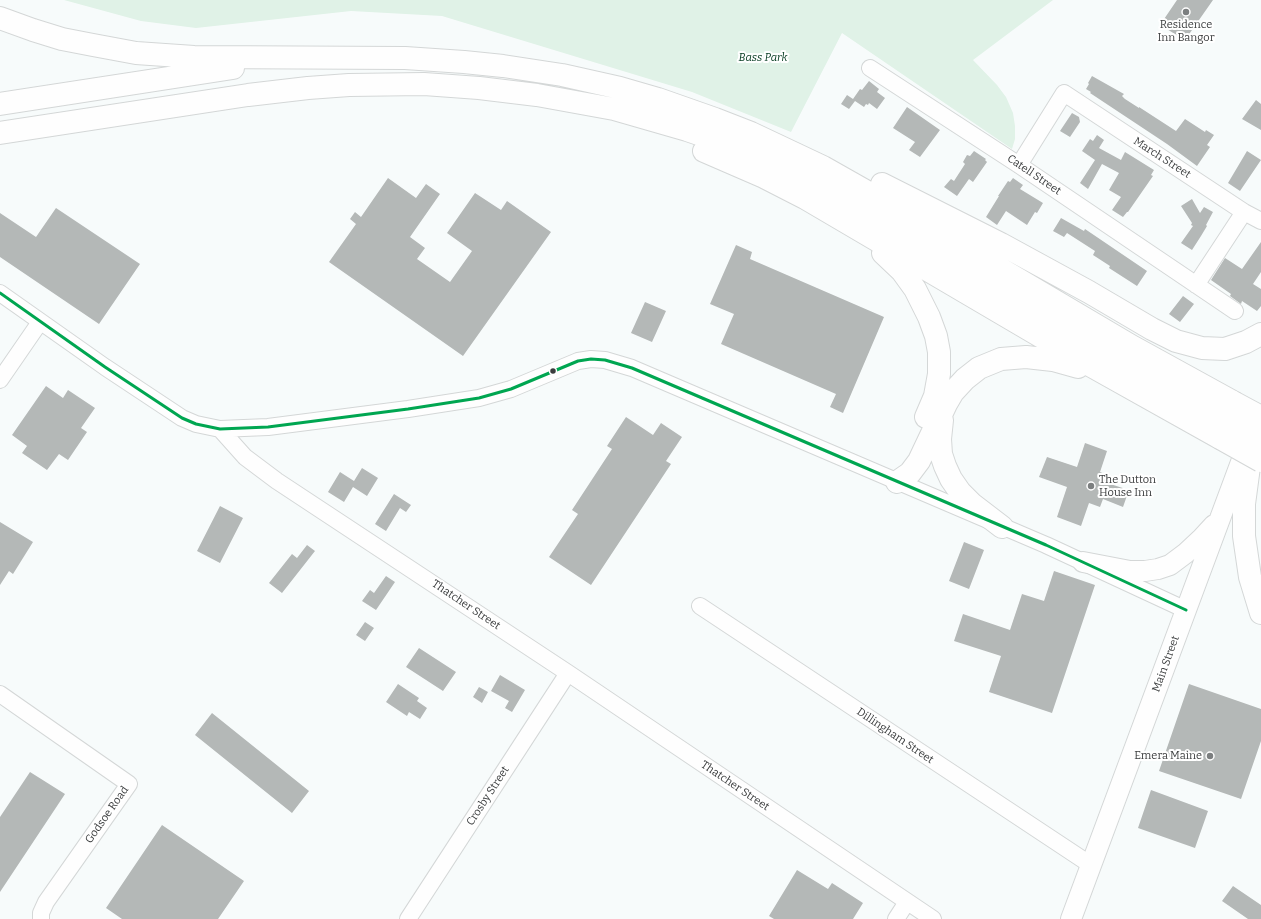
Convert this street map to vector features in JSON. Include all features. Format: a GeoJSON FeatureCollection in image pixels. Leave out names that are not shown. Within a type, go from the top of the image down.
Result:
{"type":"FeatureCollection","features":[{"type":"Feature","properties":{"kind":"highway"},"geometry":{"type":"LineString","coordinates":[[0,18],[62,39],[136,53],[202,57],[425,59],[484,63],[562,75],[620,88],[763,133],[831,161],[897,191],[1001,244],[1176,341],[1194,347],[1218,349],[1239,345],[1261,334]]}},
{"type":"Feature","properties":{"kind":"highway"},"geometry":{"type":"LineString","coordinates":[[0,104],[247,66],[305,60],[346,58]]}},
{"type":"Feature","properties":{"kind":"highway"},"geometry":{"type":"LineString","coordinates":[[0,134],[248,95],[350,85],[424,84],[518,92],[575,101],[633,114],[706,136],[778,164],[871,213],[1093,344],[1229,414],[1260,419]]}},
{"type":"Feature","properties":{"kind":"highway"},"geometry":{"type":"LineString","coordinates":[[518,92],[612,118],[694,147],[764,177],[824,209],[1162,406]]}},
{"type":"Feature","properties":{"kind":"highway"},"geometry":{"type":"LineString","coordinates":[[696,112],[763,138],[824,167],[932,228],[1169,367],[1229,414],[1261,461]]}},
{"type":"Feature","properties":{"kind":"highway"},"geometry":{"type":"LineString","coordinates":[[0,146],[133,113]]}},
{"type":"Feature","properties":{"kind":"highway"},"geometry":{"type":"LineString","coordinates":[[824,209],[863,236],[886,255],[902,271],[920,299],[936,336],[939,360],[937,388],[932,404],[898,482]]}},
{"type":"Feature","properties":{"kind":"highway"},"geometry":{"type":"LineString","coordinates":[[898,482],[910,473],[918,461],[946,404],[959,385],[979,368],[1001,360],[1026,357],[1049,359],[1070,364],[1162,406],[1260,419]]}},
{"type":"Feature","properties":{"kind":"highway"},"geometry":{"type":"LineString","coordinates":[[946,404],[942,417],[940,439],[943,460],[947,473],[955,486],[966,498],[1002,527]]}},
{"type":"Feature","properties":{"kind":"highway"},"geometry":{"type":"LineString","coordinates":[[1260,419],[1244,504],[1243,525],[1248,566],[1253,589],[1261,613]]}},
{"type":"Feature","properties":{"kind":"main road","name":"Main Street"},"geometry":{"type":"LineString","coordinates":[[1071,919],[1221,515],[1260,419]]}},
{"type":"Feature","properties":{"kind":"main road"},"geometry":{"type":"LineString","coordinates":[[1083,562],[1105,567],[1137,571],[1164,567],[1175,562],[1192,548],[1221,515]]}},
{"type":"Feature","properties":{"kind":"street","name":"Catell Street"},"geometry":{"type":"LineString","coordinates":[[870,68],[1019,165],[1235,311]]}},
{"type":"Feature","properties":{"kind":"street","name":"March Street"},"geometry":{"type":"LineString","coordinates":[[1019,165],[1064,93],[1244,212],[1261,221]]}},
{"type":"Feature","properties":{"kind":"street"},"geometry":{"type":"LineString","coordinates":[[1196,285],[1244,212]]}},
{"type":"Feature","properties":{"kind":"street"},"geometry":{"type":"LineString","coordinates":[[0,294],[182,418],[196,424],[220,429],[268,427],[480,398],[511,389],[584,359],[598,359],[617,363],[632,368],[1083,562],[1186,610]]}},
{"type":"Feature","properties":{"kind":"street"},"geometry":{"type":"LineString","coordinates":[[0,380],[40,322]]}},
{"type":"Feature","properties":{"kind":"street","name":"Thatcher Street"},"geometry":{"type":"LineString","coordinates":[[220,429],[245,457],[277,481],[568,673],[933,919]]}},
{"type":"Feature","properties":{"kind":"street","name":"Dillingham Street"},"geometry":{"type":"LineString","coordinates":[[700,606],[1091,865]]}},
{"type":"Feature","properties":{"kind":"street","name":"Crosby Street"},"geometry":{"type":"LineString","coordinates":[[408,919],[568,673]]}},
{"type":"Feature","properties":{"kind":"street","name":"Godsoe Road"},"geometry":{"type":"LineString","coordinates":[[0,694],[129,784],[46,902],[41,913],[41,919]]}},
{"type":"Feature","properties":{"kind":"street"},"geometry":{"type":"LineString","coordinates":[[896,919],[907,902]]}},
{"type":"Feature","properties":{"kind":"green space","name":"Bass Park"},"geometry":{"type":"Polygon","coordinates":[[[64,0],[1053,0],[973,60],[997,85],[1006,97],[1013,113],[1015,126],[1015,139],[1012,149],[842,33],[791,132],[692,92],[442,16],[351,11],[196,28],[141,21],[64,0]]]}},
{"type":"Feature","properties":{"kind":"building","name":"Residence Inn Bangor"},"geometry":{"type":"Polygon","coordinates":[[[1177,0],[1213,0],[1185,40],[1160,25],[1177,0]]]}},
{"type":"Feature","properties":{"kind":"building"},"geometry":{"type":"Polygon","coordinates":[[[1092,76],[1124,94],[1122,96],[1125,99],[1176,131],[1185,119],[1205,132],[1206,130],[1214,135],[1207,145],[1210,147],[1197,166],[1167,144],[1090,93],[1091,92],[1086,89],[1092,76]]]}},
{"type":"Feature","properties":{"kind":"building"},"geometry":{"type":"Polygon","coordinates":[[[869,81],[879,89],[877,92],[885,98],[877,109],[869,103],[864,107],[855,101],[849,109],[841,104],[847,95],[853,99],[860,89],[862,90],[869,81]]]}},
{"type":"Feature","properties":{"kind":"building"},"geometry":{"type":"Polygon","coordinates":[[[1256,100],[1261,104],[1261,130],[1242,119],[1256,100]]]}},
{"type":"Feature","properties":{"kind":"building"},"geometry":{"type":"Polygon","coordinates":[[[907,107],[940,130],[920,157],[909,150],[915,142],[893,128],[907,107]]]}},
{"type":"Feature","properties":{"kind":"building"},"geometry":{"type":"Polygon","coordinates":[[[1072,113],[1079,117],[1080,122],[1070,137],[1060,131],[1072,113]]]}},
{"type":"Feature","properties":{"kind":"building"},"geometry":{"type":"Polygon","coordinates":[[[1097,135],[1104,140],[1099,148],[1121,160],[1125,152],[1154,170],[1151,175],[1153,176],[1123,217],[1112,210],[1121,197],[1109,190],[1119,173],[1102,164],[1088,189],[1080,183],[1095,160],[1082,151],[1090,139],[1093,141],[1097,135]]]}},
{"type":"Feature","properties":{"kind":"building"},"geometry":{"type":"Polygon","coordinates":[[[974,151],[986,159],[985,160],[987,162],[973,182],[969,179],[957,196],[944,187],[951,179],[954,181],[965,164],[963,162],[967,155],[970,156],[974,151]]]}},
{"type":"Feature","properties":{"kind":"building"},"geometry":{"type":"Polygon","coordinates":[[[1247,151],[1261,160],[1240,191],[1228,183],[1247,151]]]}},
{"type":"Feature","properties":{"kind":"building"},"geometry":{"type":"Polygon","coordinates":[[[388,178],[416,198],[426,184],[440,194],[410,237],[425,248],[417,259],[450,282],[472,251],[447,233],[475,193],[501,210],[507,201],[551,232],[463,356],[329,262],[356,224],[350,219],[355,212],[361,217],[388,178]]]}},
{"type":"Feature","properties":{"kind":"building"},"geometry":{"type":"Polygon","coordinates":[[[1013,178],[1023,185],[1020,189],[1043,203],[1027,225],[1006,211],[997,225],[986,217],[1008,181],[1010,182],[1013,178]]]}},
{"type":"Feature","properties":{"kind":"building"},"geometry":{"type":"Polygon","coordinates":[[[1192,199],[1200,213],[1204,207],[1213,212],[1206,225],[1207,226],[1192,250],[1181,243],[1193,226],[1191,225],[1192,223],[1181,206],[1192,199]]]}},
{"type":"Feature","properties":{"kind":"building"},"geometry":{"type":"Polygon","coordinates":[[[56,208],[140,264],[99,324],[0,257],[0,213],[36,237],[56,208]]]}},
{"type":"Feature","properties":{"kind":"building"},"geometry":{"type":"Polygon","coordinates":[[[1061,218],[1084,231],[1085,229],[1147,271],[1137,286],[1109,268],[1110,266],[1093,255],[1095,251],[1067,233],[1064,237],[1053,231],[1061,218]]]}},
{"type":"Feature","properties":{"kind":"building"},"geometry":{"type":"Polygon","coordinates":[[[1261,242],[1261,272],[1253,284],[1261,289],[1261,306],[1257,311],[1242,301],[1241,304],[1230,296],[1231,294],[1211,280],[1225,258],[1242,269],[1261,242]]]}},
{"type":"Feature","properties":{"kind":"building"},"geometry":{"type":"Polygon","coordinates":[[[736,245],[752,252],[750,259],[884,317],[843,413],[830,407],[836,394],[721,344],[734,314],[710,304],[736,245]]]}},
{"type":"Feature","properties":{"kind":"building"},"geometry":{"type":"Polygon","coordinates":[[[1183,296],[1194,304],[1180,322],[1169,314],[1183,296]]]}},
{"type":"Feature","properties":{"kind":"building"},"geometry":{"type":"Polygon","coordinates":[[[645,302],[666,311],[652,342],[631,333],[645,302]]]}},
{"type":"Feature","properties":{"kind":"building"},"geometry":{"type":"Polygon","coordinates":[[[46,386],[63,398],[68,390],[95,408],[81,428],[87,432],[68,460],[59,454],[47,470],[22,453],[27,446],[12,435],[46,386]]]}},
{"type":"Feature","properties":{"kind":"building"},"geometry":{"type":"Polygon","coordinates":[[[626,417],[653,435],[661,423],[682,437],[666,461],[671,464],[591,585],[549,557],[578,514],[572,510],[612,449],[607,446],[626,417]]]}},
{"type":"Feature","properties":{"kind":"building","name":"The Dutton House Inn"},"geometry":{"type":"Polygon","coordinates":[[[1085,443],[1107,451],[1100,472],[1110,476],[1107,483],[1129,490],[1123,507],[1103,499],[1100,507],[1089,503],[1081,526],[1057,517],[1067,487],[1039,477],[1047,457],[1077,467],[1085,443]]]}},
{"type":"Feature","properties":{"kind":"building"},"geometry":{"type":"Polygon","coordinates":[[[362,468],[378,478],[367,496],[353,487],[344,502],[328,492],[340,472],[354,481],[362,468]]]}},
{"type":"Feature","properties":{"kind":"building"},"geometry":{"type":"Polygon","coordinates":[[[394,494],[411,505],[406,512],[400,508],[386,531],[375,524],[394,494]]]}},
{"type":"Feature","properties":{"kind":"building"},"geometry":{"type":"Polygon","coordinates":[[[220,506],[243,518],[220,563],[197,551],[220,506]]]}},
{"type":"Feature","properties":{"kind":"building"},"geometry":{"type":"Polygon","coordinates":[[[0,522],[33,542],[13,574],[9,571],[0,585],[0,522]]]}},
{"type":"Feature","properties":{"kind":"building"},"geometry":{"type":"Polygon","coordinates":[[[964,542],[984,550],[969,589],[949,581],[964,542]]]}},
{"type":"Feature","properties":{"kind":"building"},"geometry":{"type":"Polygon","coordinates":[[[307,545],[315,551],[282,593],[269,583],[292,554],[297,558],[307,545]]]}},
{"type":"Feature","properties":{"kind":"building"},"geometry":{"type":"Polygon","coordinates":[[[1054,571],[1095,585],[1052,713],[989,692],[1001,656],[954,641],[963,614],[1010,630],[1022,594],[1044,601],[1054,571]]]}},
{"type":"Feature","properties":{"kind":"building"},"geometry":{"type":"Polygon","coordinates":[[[386,576],[395,582],[376,610],[362,601],[370,590],[374,593],[386,576]]]}},
{"type":"Feature","properties":{"kind":"building"},"geometry":{"type":"Polygon","coordinates":[[[365,622],[374,628],[365,641],[356,635],[365,622]]]}},
{"type":"Feature","properties":{"kind":"building"},"geometry":{"type":"Polygon","coordinates":[[[419,648],[456,672],[443,691],[406,667],[419,648]]]}},
{"type":"Feature","properties":{"kind":"building"},"geometry":{"type":"Polygon","coordinates":[[[500,675],[525,690],[512,712],[505,708],[509,701],[491,691],[500,675]]]}},
{"type":"Feature","properties":{"kind":"building"},"geometry":{"type":"Polygon","coordinates":[[[398,684],[419,698],[417,701],[427,708],[420,719],[409,712],[407,716],[386,702],[398,684]]]}},
{"type":"Feature","properties":{"kind":"building","name":"Emera Maine"},"geometry":{"type":"Polygon","coordinates":[[[1189,684],[1261,709],[1261,741],[1241,799],[1159,771],[1189,684]]]}},
{"type":"Feature","properties":{"kind":"building"},"geometry":{"type":"Polygon","coordinates":[[[479,687],[488,692],[482,703],[473,697],[479,687]]]}},
{"type":"Feature","properties":{"kind":"building"},"geometry":{"type":"Polygon","coordinates":[[[212,713],[309,791],[292,813],[195,735],[212,713]]]}},
{"type":"Feature","properties":{"kind":"building"},"geometry":{"type":"Polygon","coordinates":[[[30,772],[65,794],[0,892],[0,817],[30,772]]]}},
{"type":"Feature","properties":{"kind":"building","name":"Emera Maine"},"geometry":{"type":"Polygon","coordinates":[[[1151,790],[1208,811],[1195,848],[1138,828],[1151,790]]]}},
{"type":"Feature","properties":{"kind":"building"},"geometry":{"type":"Polygon","coordinates":[[[162,825],[244,881],[218,919],[122,919],[106,908],[162,825]]]}},
{"type":"Feature","properties":{"kind":"building"},"geometry":{"type":"Polygon","coordinates":[[[797,870],[828,889],[832,883],[863,903],[853,919],[774,919],[769,916],[797,870]]]}},
{"type":"Feature","properties":{"kind":"building"},"geometry":{"type":"Polygon","coordinates":[[[1233,886],[1261,905],[1261,919],[1248,919],[1222,901],[1233,886]]]}},
{"type":"Feature","properties":{"kind":"transit line"},"geometry":{"type":"LineString","coordinates":[[0,293],[105,367],[182,418],[196,424],[220,429],[268,427],[408,409],[479,398],[511,389],[578,361],[591,359],[605,360],[632,368],[1046,545],[1186,610]]}},
{"type":"Feature","properties":{"kind":"place","name":"Residence Inn Bangor"},"geometry":{"type":"Point","coordinates":[1186,12]}},
{"type":"Feature","properties":{"kind":"place","name":"The Dutton House Inn"},"geometry":{"type":"Point","coordinates":[1091,486]}},
{"type":"Feature","properties":{"kind":"place","name":"Emera Maine"},"geometry":{"type":"Point","coordinates":[1210,756]}}]}
